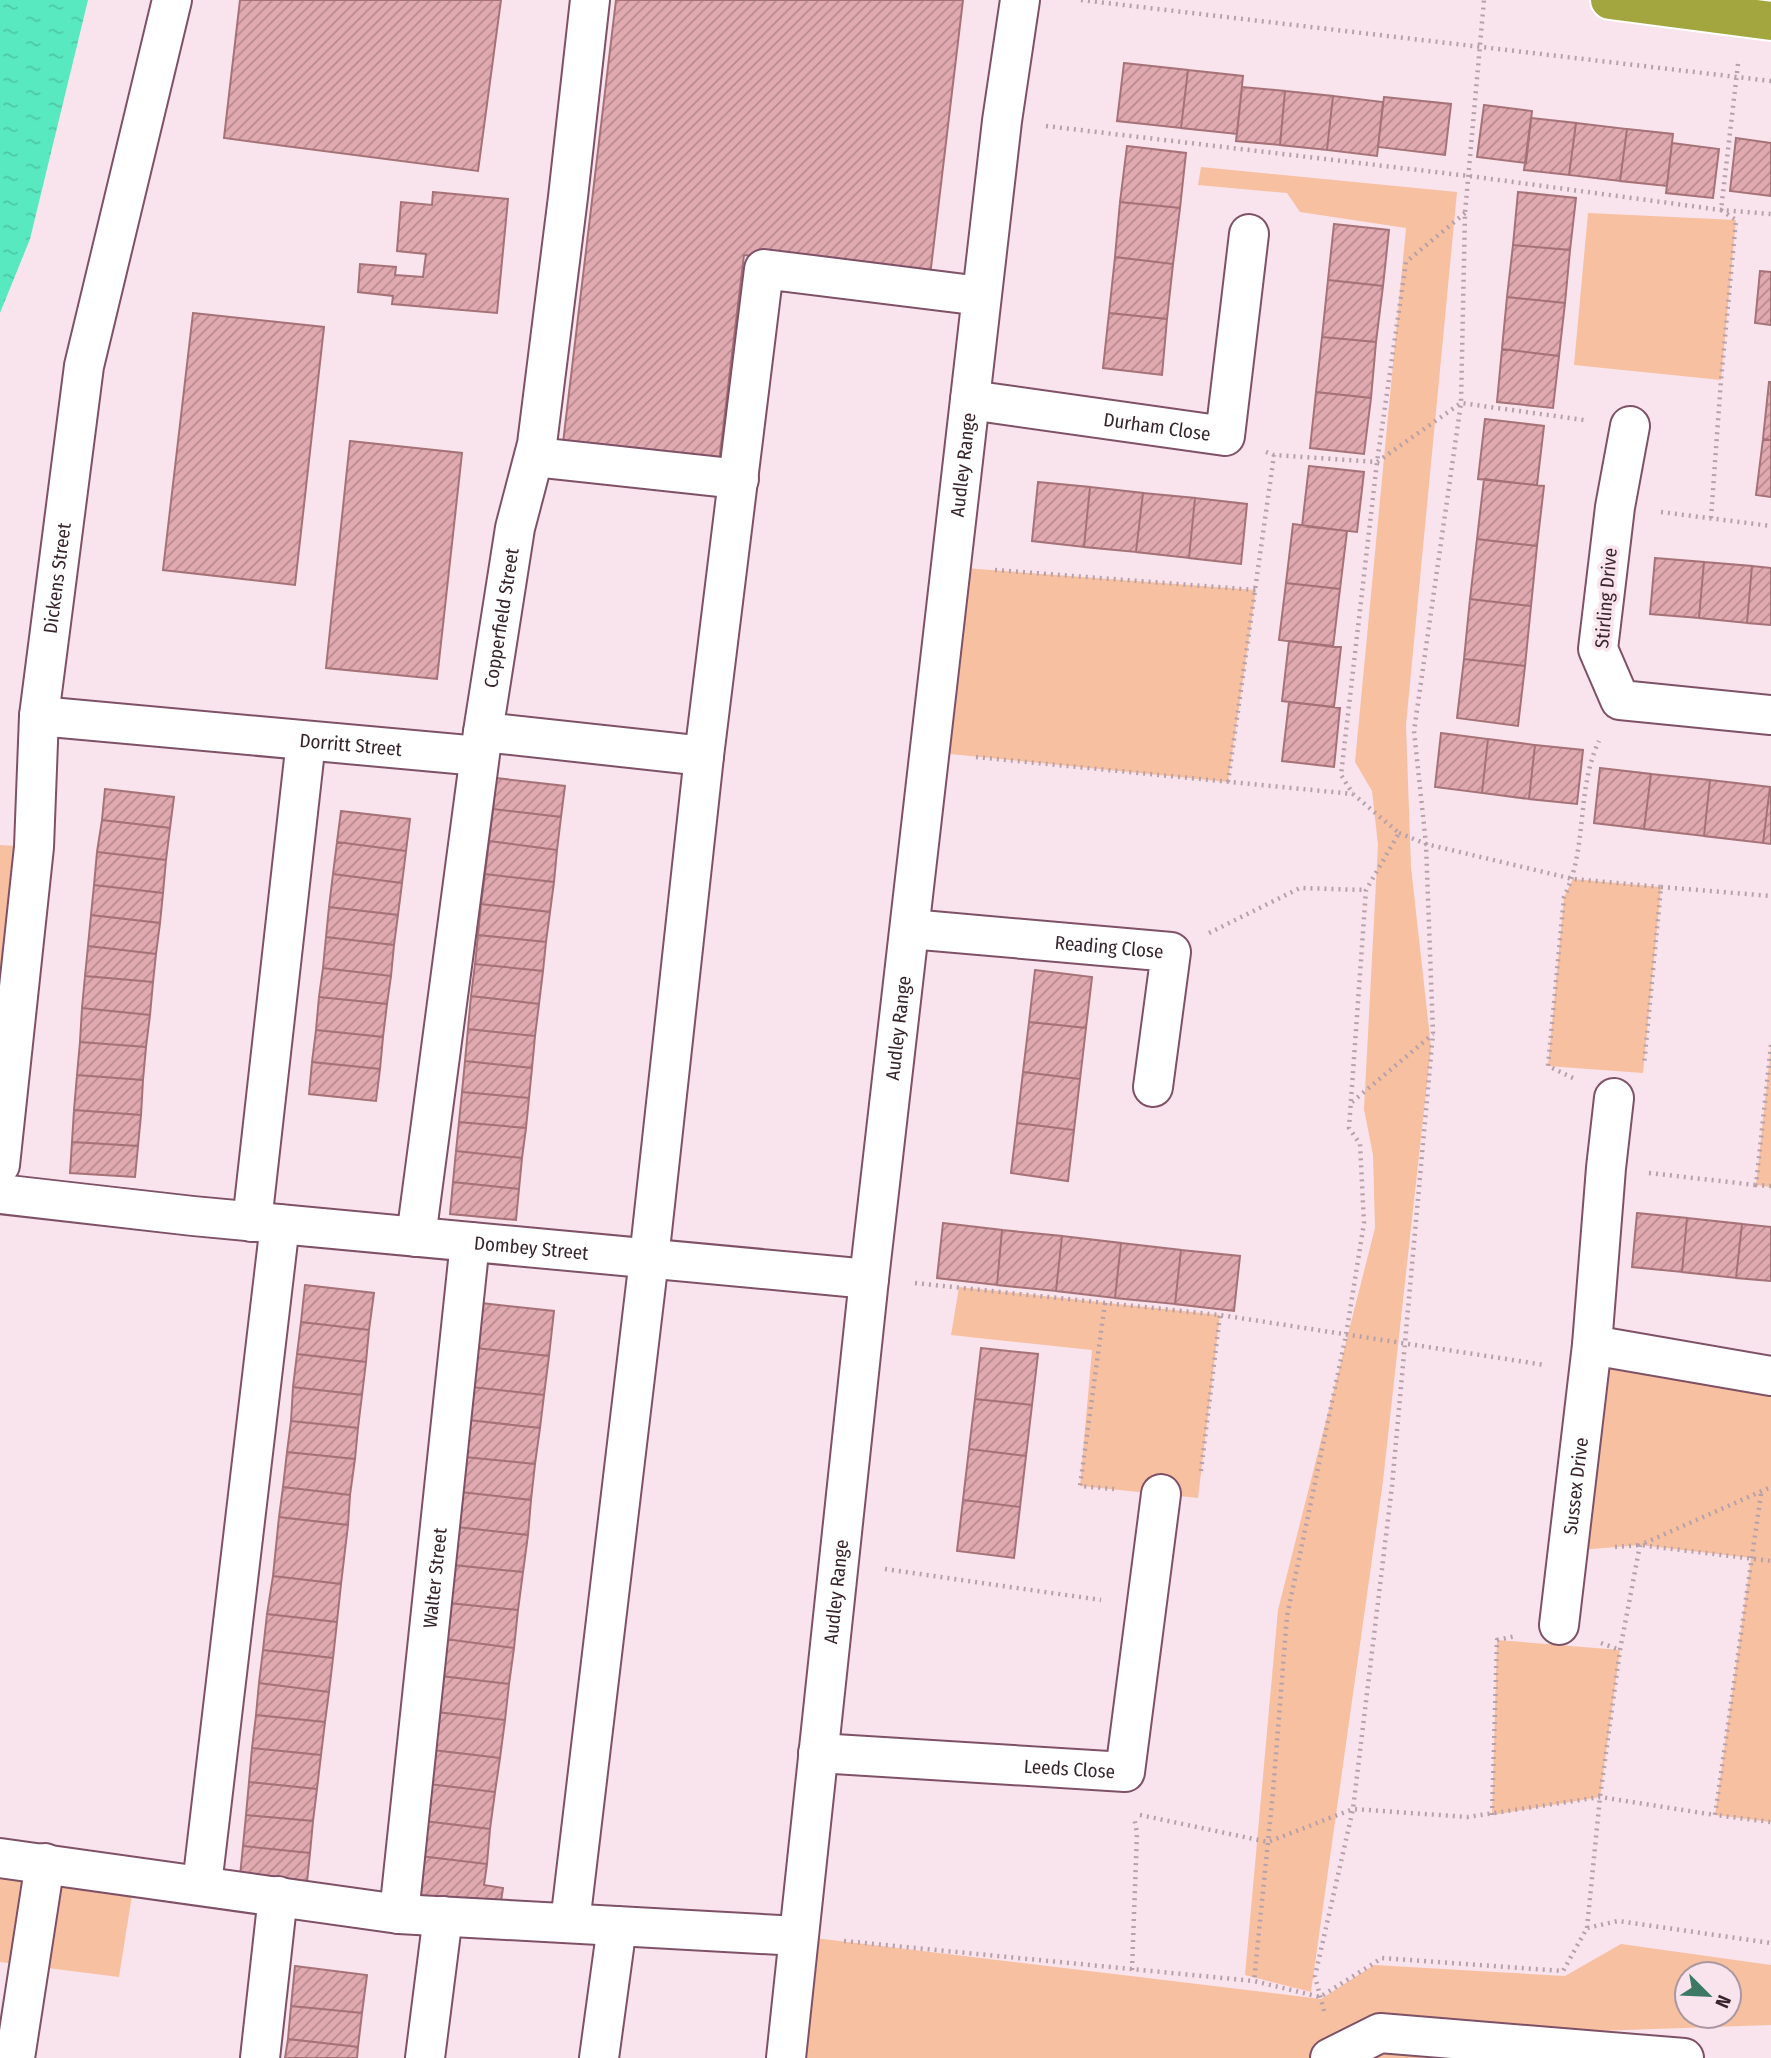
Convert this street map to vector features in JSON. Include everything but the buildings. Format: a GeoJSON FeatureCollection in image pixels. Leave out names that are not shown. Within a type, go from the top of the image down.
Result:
{"type":"FeatureCollection","features":[{"type":"Feature","properties":{"kind":"highway"},"geometry":{"type":"LineString","coordinates":[[1610,0],[1757,20]]}},
{"type":"Feature","properties":{"kind":"street","name":"Dickens Street"},"geometry":{"type":"LineString","coordinates":[[0,1165],[34,847],[39,716],[84,366],[172,0]]}},
{"type":"Feature","properties":{"kind":"street","name":"Copperfield Street"},"geometry":{"type":"LineString","coordinates":[[416,1237],[481,744],[515,528],[535,457],[590,0]]}},
{"type":"Feature","properties":{"kind":"street","name":"Audley Range"},"geometry":{"type":"LineString","coordinates":[[786,2058],[869,1279],[981,296],[1020,0]]}},
{"type":"Feature","properties":{"kind":"street","name":"Durham Close"},"geometry":{"type":"LineString","coordinates":[[970,400],[1225,436],[1249,234]]}},
{"type":"Feature","properties":{"kind":"street"},"geometry":{"type":"LineString","coordinates":[[570,1923],[649,1259],[704,757],[764,269],[981,296]]}},
{"type":"Feature","properties":{"kind":"street","name":"Stirling Drive"},"geometry":{"type":"LineString","coordinates":[[1620,700],[1598,649],[1615,507],[1630,426]]}},
{"type":"Feature","properties":{"kind":"street"},"geometry":{"type":"LineString","coordinates":[[535,457],[739,479]]}},
{"type":"Feature","properties":{"kind":"street"},"geometry":{"type":"LineString","coordinates":[[1620,700],[1771,715]]}},
{"type":"Feature","properties":{"kind":"street","name":"Dorritt Street"},"geometry":{"type":"LineString","coordinates":[[39,716],[306,741],[481,744],[704,757]]}},
{"type":"Feature","properties":{"kind":"street"},"geometry":{"type":"LineString","coordinates":[[202,1885],[266,1223],[306,741]]}},
{"type":"Feature","properties":{"kind":"street","name":"Reading Close"},"geometry":{"type":"LineString","coordinates":[[910,929],[1171,952],[1153,1087]]}},
{"type":"Feature","properties":{"kind":"street","name":"Sussex Drive"},"geometry":{"type":"LineString","coordinates":[[1559,1625],[1590,1358],[1614,1098]]}},
{"type":"Feature","properties":{"kind":"street","name":"Dombey Street"},"geometry":{"type":"LineString","coordinates":[[0,1194],[193,1216],[869,1279]]}},
{"type":"Feature","properties":{"kind":"street","name":"Walter Street"},"geometry":{"type":"LineString","coordinates":[[399,1913],[470,1242]]}},
{"type":"Feature","properties":{"kind":"street"},"geometry":{"type":"LineString","coordinates":[[1590,1358],[1771,1376]]}},
{"type":"Feature","properties":{"kind":"street","name":"Leeds Close"},"geometry":{"type":"LineString","coordinates":[[818,1753],[1125,1772],[1161,1494]]}},
{"type":"Feature","properties":{"kind":"street"},"geometry":{"type":"LineString","coordinates":[[0,1858],[399,1913],[798,1936]]}},
{"type":"Feature","properties":{"kind":"street"},"geometry":{"type":"LineString","coordinates":[[15,2058],[45,1863]]}},
{"type":"Feature","properties":{"kind":"street"},"geometry":{"type":"LineString","coordinates":[[260,2058],[278,1896]]}},
{"type":"Feature","properties":{"kind":"street"},"geometry":{"type":"LineString","coordinates":[[425,2058],[443,1916]]}},
{"type":"Feature","properties":{"kind":"street"},"geometry":{"type":"LineString","coordinates":[[599,2058],[617,1926]]}},
{"type":"Feature","properties":{"kind":"street"},"geometry":{"type":"LineString","coordinates":[[1332,2056],[1380,2033],[1684,2058]]}},
{"type":"Feature","properties":{"kind":"path"},"geometry":{"type":"LineString","coordinates":[[1081,0],[1771,81]]}},
{"type":"Feature","properties":{"kind":"path"},"geometry":{"type":"LineString","coordinates":[[1332,2056],[1315,1976],[1353,1809],[1392,1486],[1433,1033],[1426,844],[1414,731],[1461,403],[1465,214],[1484,0]]}},
{"type":"Feature","properties":{"kind":"path"},"geometry":{"type":"LineString","coordinates":[[1721,210],[1736,77],[1757,20]]}},
{"type":"Feature","properties":{"kind":"path"},"geometry":{"type":"LineString","coordinates":[[1002,121],[1771,214]]}},
{"type":"Feature","properties":{"kind":"path"},"geometry":{"type":"LineString","coordinates":[[1711,518],[1736,220],[1721,210]]}},
{"type":"Feature","properties":{"kind":"path"},"geometry":{"type":"LineString","coordinates":[[1465,214],[1406,262],[1377,462],[1341,775],[1353,794],[1399,833],[1426,844],[1573,879],[1771,896]]}},
{"type":"Feature","properties":{"kind":"path"},"geometry":{"type":"LineString","coordinates":[[1225,436],[1274,454],[1377,462],[1461,403],[1630,426]]}},
{"type":"Feature","properties":{"kind":"path"},"geometry":{"type":"LineString","coordinates":[[1228,782],[1274,454]]}},
{"type":"Feature","properties":{"kind":"path"},"geometry":{"type":"LineString","coordinates":[[1615,507],[1771,526]]}},
{"type":"Feature","properties":{"kind":"path"},"geometry":{"type":"LineString","coordinates":[[950,567],[1256,590]]}},
{"type":"Feature","properties":{"kind":"path"},"geometry":{"type":"LineString","coordinates":[[1620,700],[1590,760],[1573,879],[1564,897],[1548,1066],[1614,1098],[1643,1073],[1661,887]]}},
{"type":"Feature","properties":{"kind":"path"},"geometry":{"type":"LineString","coordinates":[[930,752],[1353,794]]}},
{"type":"Feature","properties":{"kind":"path"},"geometry":{"type":"LineString","coordinates":[[1254,1981],[1287,1616],[1346,1335],[1364,1223],[1360,1144],[1349,1128],[1366,890],[1399,833]]}},
{"type":"Feature","properties":{"kind":"path"},"geometry":{"type":"LineString","coordinates":[[1171,952],[1300,888],[1366,890]]}},
{"type":"Feature","properties":{"kind":"path"},"geometry":{"type":"LineString","coordinates":[[1352,1101],[1433,1033]]}},
{"type":"Feature","properties":{"kind":"path"},"geometry":{"type":"LineString","coordinates":[[1756,1185],[1771,1045]]}},
{"type":"Feature","properties":{"kind":"path"},"geometry":{"type":"LineString","coordinates":[[1606,1168],[1771,1186]]}},
{"type":"Feature","properties":{"kind":"path"},"geometry":{"type":"LineString","coordinates":[[869,1279],[1220,1315],[1404,1344],[1590,1358]]}},
{"type":"Feature","properties":{"kind":"path"},"geometry":{"type":"LineString","coordinates":[[1105,1303],[1080,1486],[1198,1498],[1220,1315]]}},
{"type":"Feature","properties":{"kind":"path"},"geometry":{"type":"LineString","coordinates":[[1640,1545],[1771,1487]]}},
{"type":"Feature","properties":{"kind":"path"},"geometry":{"type":"LineString","coordinates":[[1715,1815],[1761,1493]]}},
{"type":"Feature","properties":{"kind":"path"},"geometry":{"type":"LineString","coordinates":[[798,1936],[1254,1981],[1320,1997],[1382,1958],[1563,1971],[1587,1928],[1600,1797],[1620,1650],[1640,1545]]}},
{"type":"Feature","properties":{"kind":"path"},"geometry":{"type":"LineString","coordinates":[[1568,1551],[1640,1545],[1771,1561]]}},
{"type":"Feature","properties":{"kind":"path"},"geometry":{"type":"LineString","coordinates":[[838,1563],[1147,1607]]}},
{"type":"Feature","properties":{"kind":"path"},"geometry":{"type":"LineString","coordinates":[[1492,1815],[1497,1640],[1559,1625],[1620,1650]]}},
{"type":"Feature","properties":{"kind":"path"},"geometry":{"type":"LineString","coordinates":[[1132,1970],[1137,1833],[1133,1814],[1268,1842],[1353,1809],[1468,1817],[1600,1797],[1771,1822]]}},
{"type":"Feature","properties":{"kind":"path"},"geometry":{"type":"LineString","coordinates":[[1587,1928],[1618,1921],[1771,1943]]}},
{"type":"Feature","properties":{"kind":"shaded area"},"geometry":{"type":"Polygon","coordinates":[[[1201,167],[1457,192],[1406,725],[1411,867],[1431,1047],[1383,1481],[1311,1992],[1245,1975],[1278,1610],[1375,1228],[1373,1155],[1364,1109],[1378,845],[1372,791],[1355,762],[1406,228],[1300,212],[1287,193],[1198,185],[1201,167]]]}},
{"type":"Feature","properties":{"kind":"shaded area"},"geometry":{"type":"Polygon","coordinates":[[[1588,213],[1736,220],[1721,380],[1574,365],[1588,213]]]}},
{"type":"Feature","properties":{"kind":"shaded area"},"geometry":{"type":"Polygon","coordinates":[[[950,567],[1256,590],[1228,782],[930,752],[950,567]]]}},
{"type":"Feature","properties":{"kind":"shaded area"},"geometry":{"type":"Polygon","coordinates":[[[0,845],[34,847],[0,1036],[0,845]]]}},
{"type":"Feature","properties":{"kind":"shaded area"},"geometry":{"type":"Polygon","coordinates":[[[1573,879],[1661,887],[1643,1073],[1548,1066],[1564,897],[1573,879]]]}},
{"type":"Feature","properties":{"kind":"shaded area"},"geometry":{"type":"Polygon","coordinates":[[[1771,1045],[1771,1187],[1756,1185],[1771,1045]]]}},
{"type":"Feature","properties":{"kind":"shaded area"},"geometry":{"type":"Polygon","coordinates":[[[959,1287],[1220,1315],[1198,1498],[1080,1486],[1092,1350],[951,1335],[959,1287]]]}},
{"type":"Feature","properties":{"kind":"shaded area"},"geometry":{"type":"Polygon","coordinates":[[[1592,1345],[1771,1371],[1771,1822],[1715,1815],[1751,1558],[1640,1545],[1568,1551],[1592,1345]]]}},
{"type":"Feature","properties":{"kind":"shaded area"},"geometry":{"type":"Polygon","coordinates":[[[1497,1640],[1620,1650],[1600,1797],[1492,1815],[1497,1640]]]}},
{"type":"Feature","properties":{"kind":"shaded area"},"geometry":{"type":"Polygon","coordinates":[[[0,1859],[135,1876],[119,1977],[0,1962],[0,1859]]]}},
{"type":"Feature","properties":{"kind":"shaded area"},"geometry":{"type":"Polygon","coordinates":[[[798,1936],[1321,1999],[1374,1965],[1565,1976],[1621,1944],[1735,1960],[1673,1960],[1673,2028],[1419,2037],[1560,2058],[786,2058],[798,1936]]]}},
{"type":"Feature","properties":{"kind":"shaded area"},"geometry":{"type":"Polygon","coordinates":[[[1743,1961],[1771,1965],[1771,2025],[1743,2026],[1743,1961]]]}},
{"type":"Feature","properties":{"kind":"water"},"geometry":{"type":"Polygon","coordinates":[[[0,0],[88,0],[30,239],[0,313],[0,0]]]}}]}
